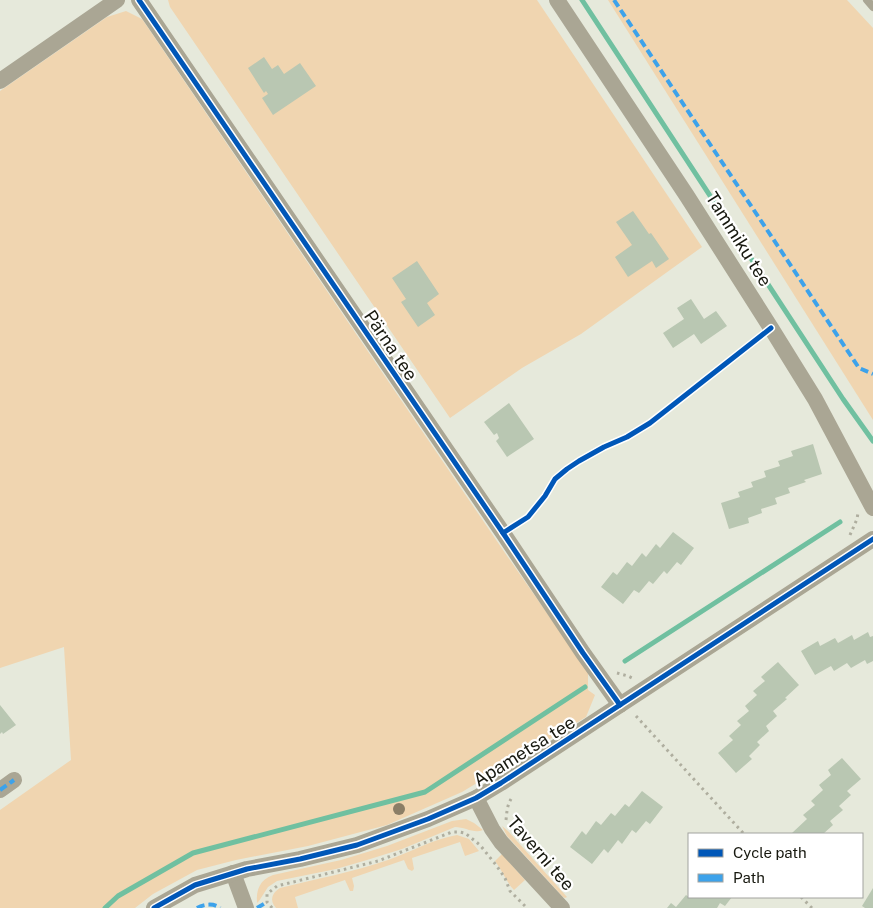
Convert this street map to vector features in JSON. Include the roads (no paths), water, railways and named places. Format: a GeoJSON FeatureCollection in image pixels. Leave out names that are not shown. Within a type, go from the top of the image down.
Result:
{"type":"FeatureCollection","features":[{"type":"Feature","properties":{"kind":"street"},"geometry":{"type":"LineString","coordinates":[[0,81],[117,0]]}},
{"type":"Feature","properties":{"kind":"street","name":"Pärna tee"},"geometry":{"type":"LineString","coordinates":[[139,0],[503,533],[583,654],[620,705]]}},
{"type":"Feature","properties":{"kind":"street","name":"Tammiku tee"},"geometry":{"type":"LineString","coordinates":[[557,0],[688,196],[771,328],[815,399],[873,508]]}},
{"type":"Feature","properties":{"kind":"street","name":"Apametsa tee"},"geometry":{"type":"LineString","coordinates":[[154,908],[195,885],[233,873],[357,845],[428,820],[476,798],[501,784],[873,539]]}},
{"type":"Feature","properties":{"kind":"street"},"geometry":{"type":"LineString","coordinates":[[0,790],[14,780]]}},
{"type":"Feature","properties":{"kind":"street","name":"Taverni tee"},"geometry":{"type":"LineString","coordinates":[[476,798],[501,842],[562,908]]}},
{"type":"Feature","properties":{"kind":"street"},"geometry":{"type":"LineString","coordinates":[[233,873],[246,908]]}},
{"type":"Feature","properties":{"kind":"lane"},"geometry":{"type":"LineString","coordinates":[[867,0],[873,7]]}},
{"type":"Feature","properties":{"kind":"waterway"},"geometry":{"type":"LineString","coordinates":[[582,0],[843,399],[873,441]]}},
{"type":"Feature","properties":{"kind":"waterway"},"geometry":{"type":"LineString","coordinates":[[625,661],[840,522]]}},
{"type":"Feature","properties":{"kind":"waterway"},"geometry":{"type":"LineString","coordinates":[[105,908],[118,896],[193,853],[425,792],[585,687]]}}]}
